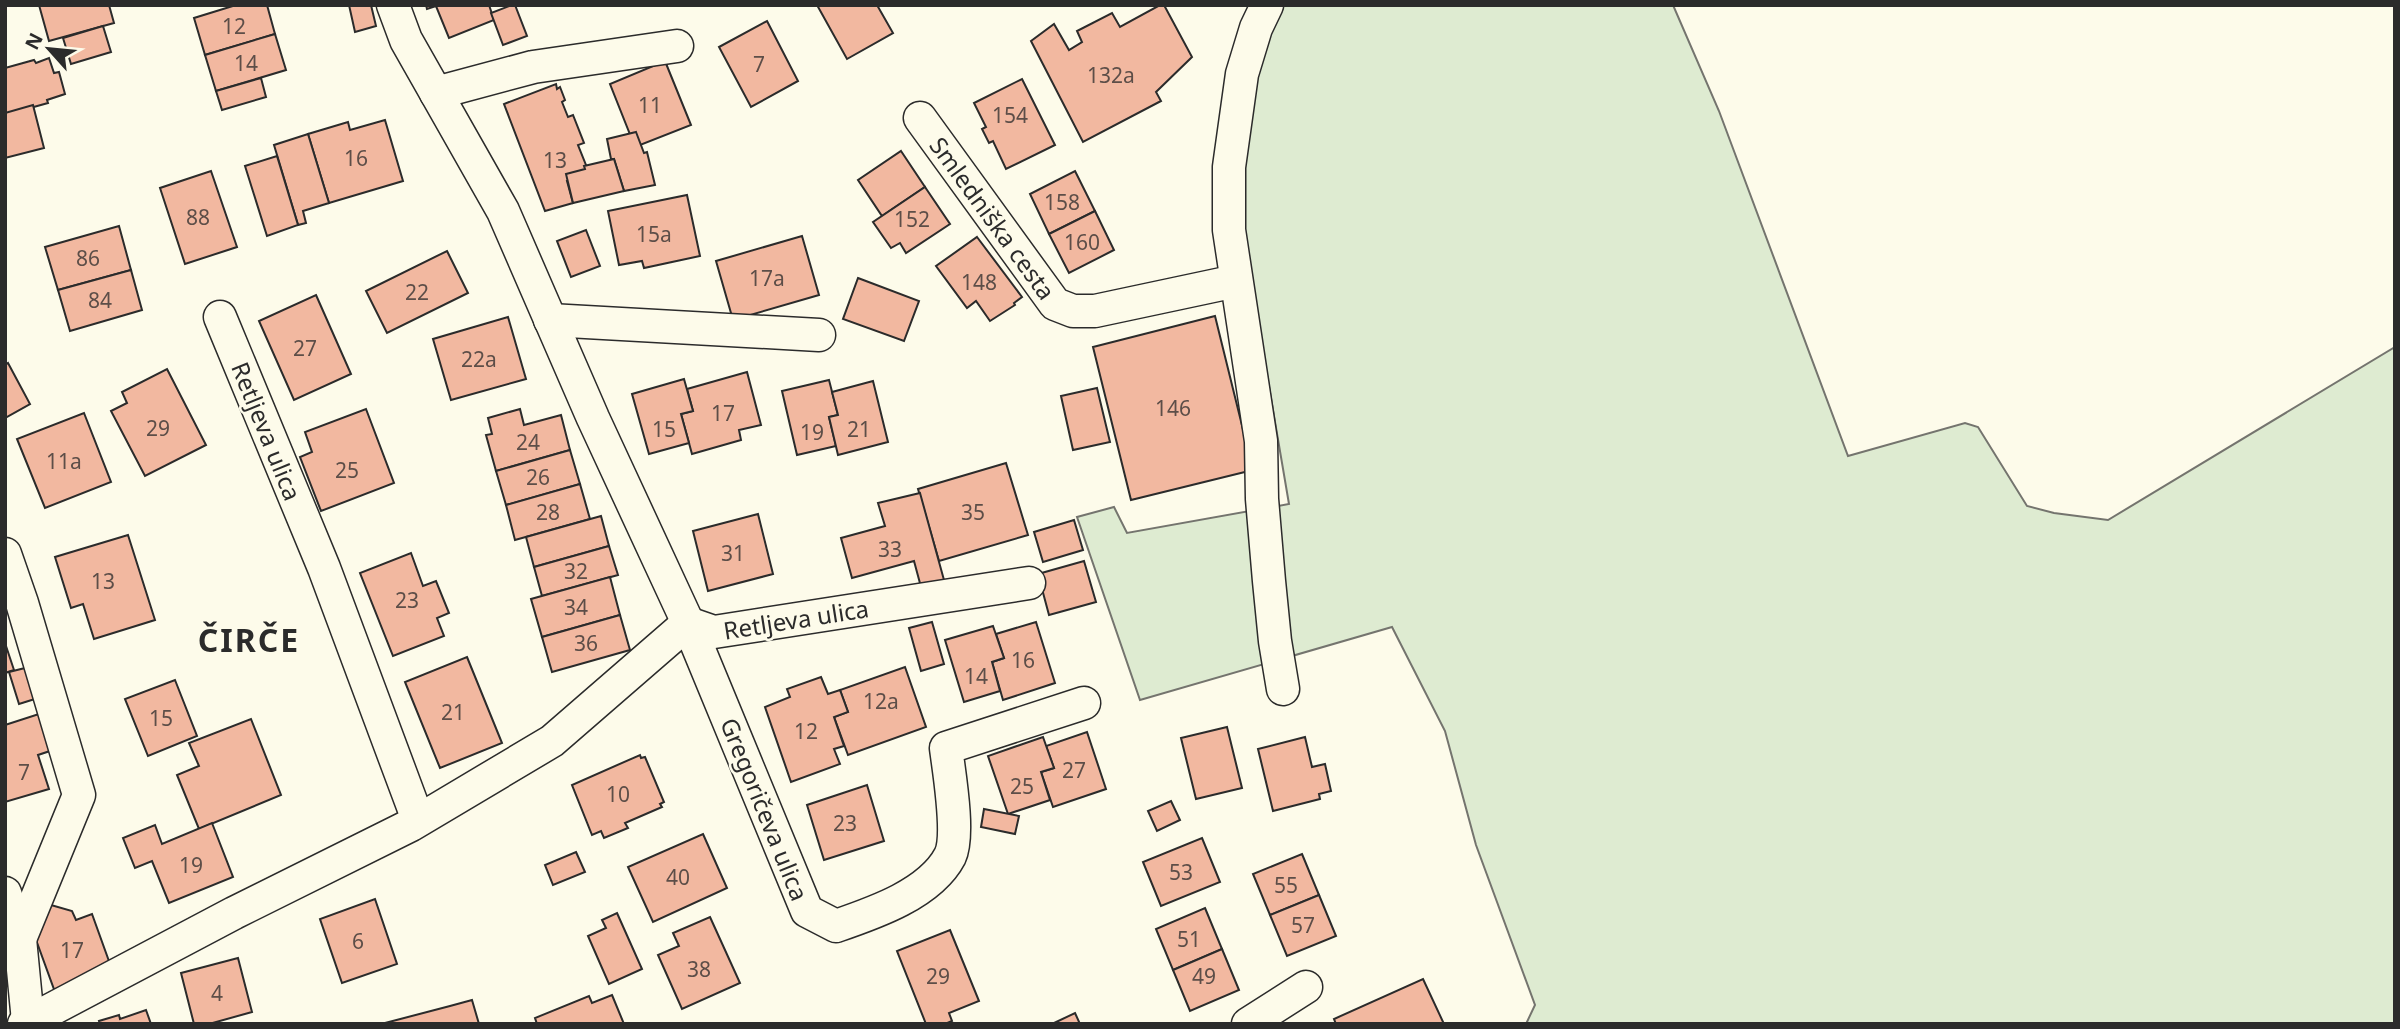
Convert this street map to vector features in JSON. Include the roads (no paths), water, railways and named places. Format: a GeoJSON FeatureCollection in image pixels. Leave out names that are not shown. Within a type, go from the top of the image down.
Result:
{"type":"FeatureCollection","features":[{"type":"Feature","properties":{"kind":"street","name":"Gregoričeva ulica"},"geometry":{"type":"LineString","coordinates":[[393,5],[406,40],[503,211],[688,623],[807,911],[836,926],[865,916],[928,885],[951,855],[954,811],[946,748],[1084,702]]}},
{"type":"Feature","properties":{"kind":"street"},"geometry":{"type":"LineString","coordinates":[[1267,5],[1256,28],[1242,74],[1229,167],[1229,230],[1261,441],[1262,499],[1268,567],[1283,689]]}},
{"type":"Feature","properties":{"kind":"street"},"geometry":{"type":"LineString","coordinates":[[436,93],[533,67],[677,46]]}},
{"type":"Feature","properties":{"kind":"street","name":"Smledniška cesta"},"geometry":{"type":"LineString","coordinates":[[920,118],[1055,304],[1073,311],[1095,311],[1236,281]]}},
{"type":"Feature","properties":{"kind":"street","name":"Retljeva ulica"},"geometry":{"type":"LineString","coordinates":[[220,317],[324,568],[418,820]]}},
{"type":"Feature","properties":{"kind":"street"},"geometry":{"type":"LineString","coordinates":[[551,320],[819,335]]}},
{"type":"Feature","properties":{"kind":"street","name":"Retljeva ulica"},"geometry":{"type":"LineString","coordinates":[[5,554],[79,795],[20,939]]}},
{"type":"Feature","properties":{"kind":"street","name":"Retljeva ulica"},"geometry":{"type":"LineString","coordinates":[[5,893],[20,939],[26,1022],[418,820],[552,741],[688,623],[714,632],[1029,583]]}},
{"type":"Feature","properties":{"kind":"street"},"geometry":{"type":"LineString","coordinates":[[1248,1024],[1306,987]]}},
{"type":"Feature","properties":{"kind":"district","name":"ČIRČE"},"geometry":{"type":"Point","coordinates":[249,639]}}]}
